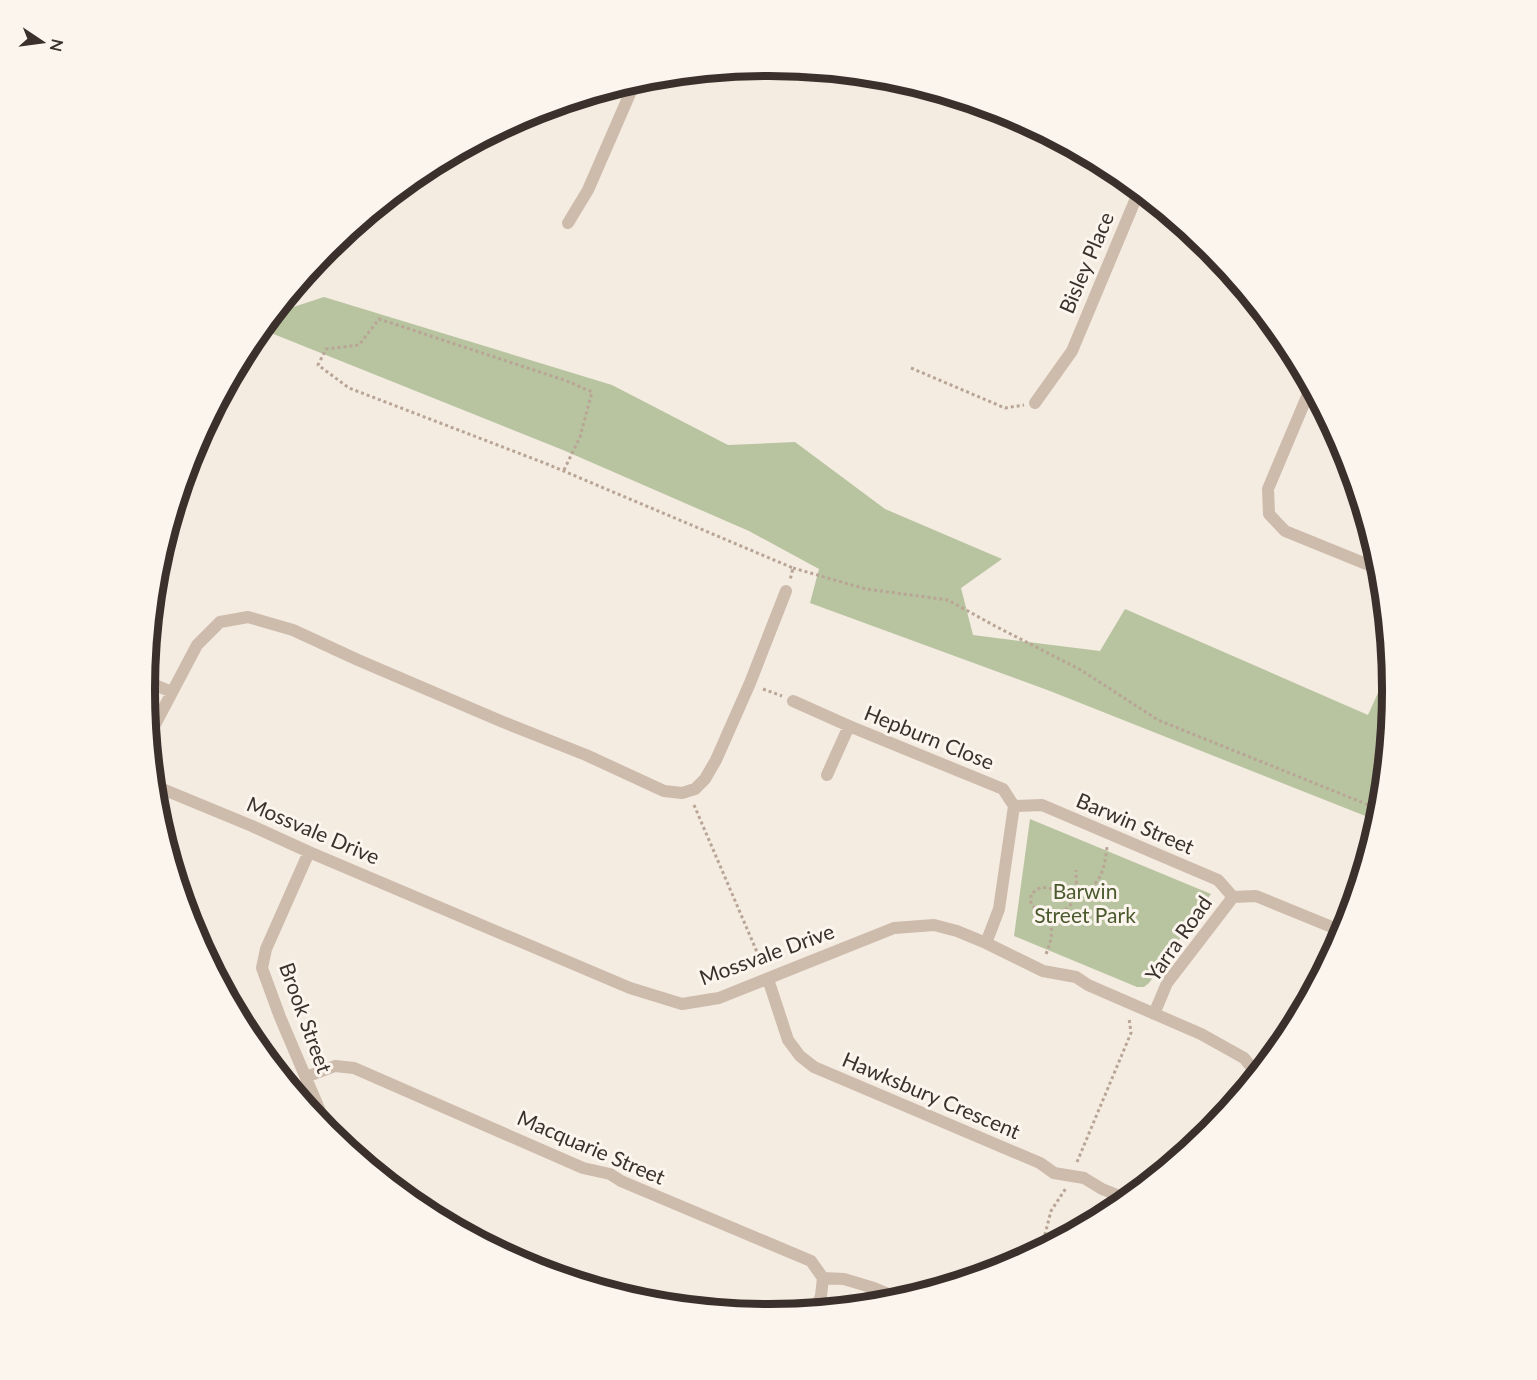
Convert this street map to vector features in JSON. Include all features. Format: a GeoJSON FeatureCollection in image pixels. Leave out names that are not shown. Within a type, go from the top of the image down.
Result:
{"type":"FeatureCollection","features":[{"type":"Feature","properties":{"kind":"street"},"geometry":{"type":"LineString","coordinates":[[568,223],[588,190],[630,92]]}},
{"type":"Feature","properties":{"kind":"street","name":"Bisley Place"},"geometry":{"type":"LineString","coordinates":[[1035,403],[1072,351],[1136,199]]}},
{"type":"Feature","properties":{"kind":"street"},"geometry":{"type":"LineString","coordinates":[[1307,396],[1268,489],[1269,514],[1285,531],[1369,565]]}},
{"type":"Feature","properties":{"kind":"street"},"geometry":{"type":"LineString","coordinates":[[156,723],[197,645],[220,622],[248,616],[293,630],[369,665],[586,755],[663,791],[682,793],[695,789],[705,779],[750,683],[786,591]]}},
{"type":"Feature","properties":{"kind":"street"},"geometry":{"type":"LineString","coordinates":[[155,685],[172,692]]}},
{"type":"Feature","properties":{"kind":"street","name":"Hepburn Close"},"geometry":{"type":"LineString","coordinates":[[794,701],[1003,789],[1014,806]]}},
{"type":"Feature","properties":{"kind":"street"},"geometry":{"type":"LineString","coordinates":[[827,775],[849,726]]}},
{"type":"Feature","properties":{"kind":"street","name":"Mossvale Drive"},"geometry":{"type":"LineString","coordinates":[[163,789],[630,988],[682,1004],[719,998],[894,928],[934,926],[957,931],[1043,971],[1076,977],[1088,985],[1201,1034],[1244,1058],[1252,1067]]}},
{"type":"Feature","properties":{"kind":"street","name":"Barwin Street"},"geometry":{"type":"LineString","coordinates":[[1014,806],[1042,805],[1218,880],[1233,897]]}},
{"type":"Feature","properties":{"kind":"street"},"geometry":{"type":"LineString","coordinates":[[986,943],[999,909],[1014,806]]}},
{"type":"Feature","properties":{"kind":"street","name":"Brook Street"},"geometry":{"type":"LineString","coordinates":[[309,852],[266,949],[262,968],[319,1107]]}},
{"type":"Feature","properties":{"kind":"street","name":"Yarra Road"},"geometry":{"type":"LineString","coordinates":[[1154,1014],[1167,983],[1233,897],[1256,896],[1334,928]]}},
{"type":"Feature","properties":{"kind":"street","name":"Hawksbury Crescent"},"geometry":{"type":"LineString","coordinates":[[768,979],[788,1040],[800,1056],[814,1067],[1040,1163],[1054,1173],[1084,1178],[1116,1195]]}},
{"type":"Feature","properties":{"kind":"street","name":"Macquarie Street"},"geometry":{"type":"LineString","coordinates":[[306,1077],[335,1066],[354,1068],[583,1168],[610,1174],[621,1181],[811,1261],[823,1278]]}},
{"type":"Feature","properties":{"kind":"street"},"geometry":{"type":"LineString","coordinates":[[819,1301],[823,1278],[844,1279],[885,1293]]}},
{"type":"Feature","properties":{"kind":"path"},"geometry":{"type":"LineString","coordinates":[[564,470],[580,436],[592,392],[567,381],[379,319],[359,345],[326,349],[318,365],[349,388],[564,470],[793,568],[866,589],[948,600],[1081,670],[1158,720],[1371,806]]}},
{"type":"Feature","properties":{"kind":"path"},"geometry":{"type":"LineString","coordinates":[[911,368],[1005,408],[1035,403]]}},
{"type":"Feature","properties":{"kind":"path"},"geometry":{"type":"LineString","coordinates":[[786,591],[793,568]]}},
{"type":"Feature","properties":{"kind":"path"},"geometry":{"type":"LineString","coordinates":[[750,683],[794,701]]}},
{"type":"Feature","properties":{"kind":"path"},"geometry":{"type":"LineString","coordinates":[[694,805],[768,979]]}},
{"type":"Feature","properties":{"kind":"path"},"geometry":{"type":"LineString","coordinates":[[1046,954],[1051,942],[1050,920],[1031,904],[1031,894],[1041,887],[1077,892],[1087,890],[1099,880],[1106,861],[1108,834]]}},
{"type":"Feature","properties":{"kind":"path"},"geometry":{"type":"LineString","coordinates":[[1050,920],[1064,911],[1076,898],[1076,870]]}},
{"type":"Feature","properties":{"kind":"path"},"geometry":{"type":"LineString","coordinates":[[1074,1171],[1131,1033],[1129,1013]]}},
{"type":"Feature","properties":{"kind":"path"},"geometry":{"type":"LineString","coordinates":[[1044,1238],[1051,1211],[1068,1186]]}},
{"type":"Feature","properties":{"kind":"green space"},"geometry":{"type":"Polygon","coordinates":[[[324,297],[612,385],[728,445],[795,442],[885,509],[1002,559],[961,588],[973,635],[1100,651],[1125,609],[1368,715],[1382,684],[1377,770],[1368,817],[1050,691],[810,603],[819,569],[749,531],[563,450],[270,333],[289,309],[324,297]]]}},
{"type":"Feature","properties":{"kind":"green space","name":"Barwin Street Park"},"geometry":{"type":"Polygon","coordinates":[[[1030,819],[1211,894],[1144,987],[1137,987],[1014,936],[1030,819]]]}}]}
